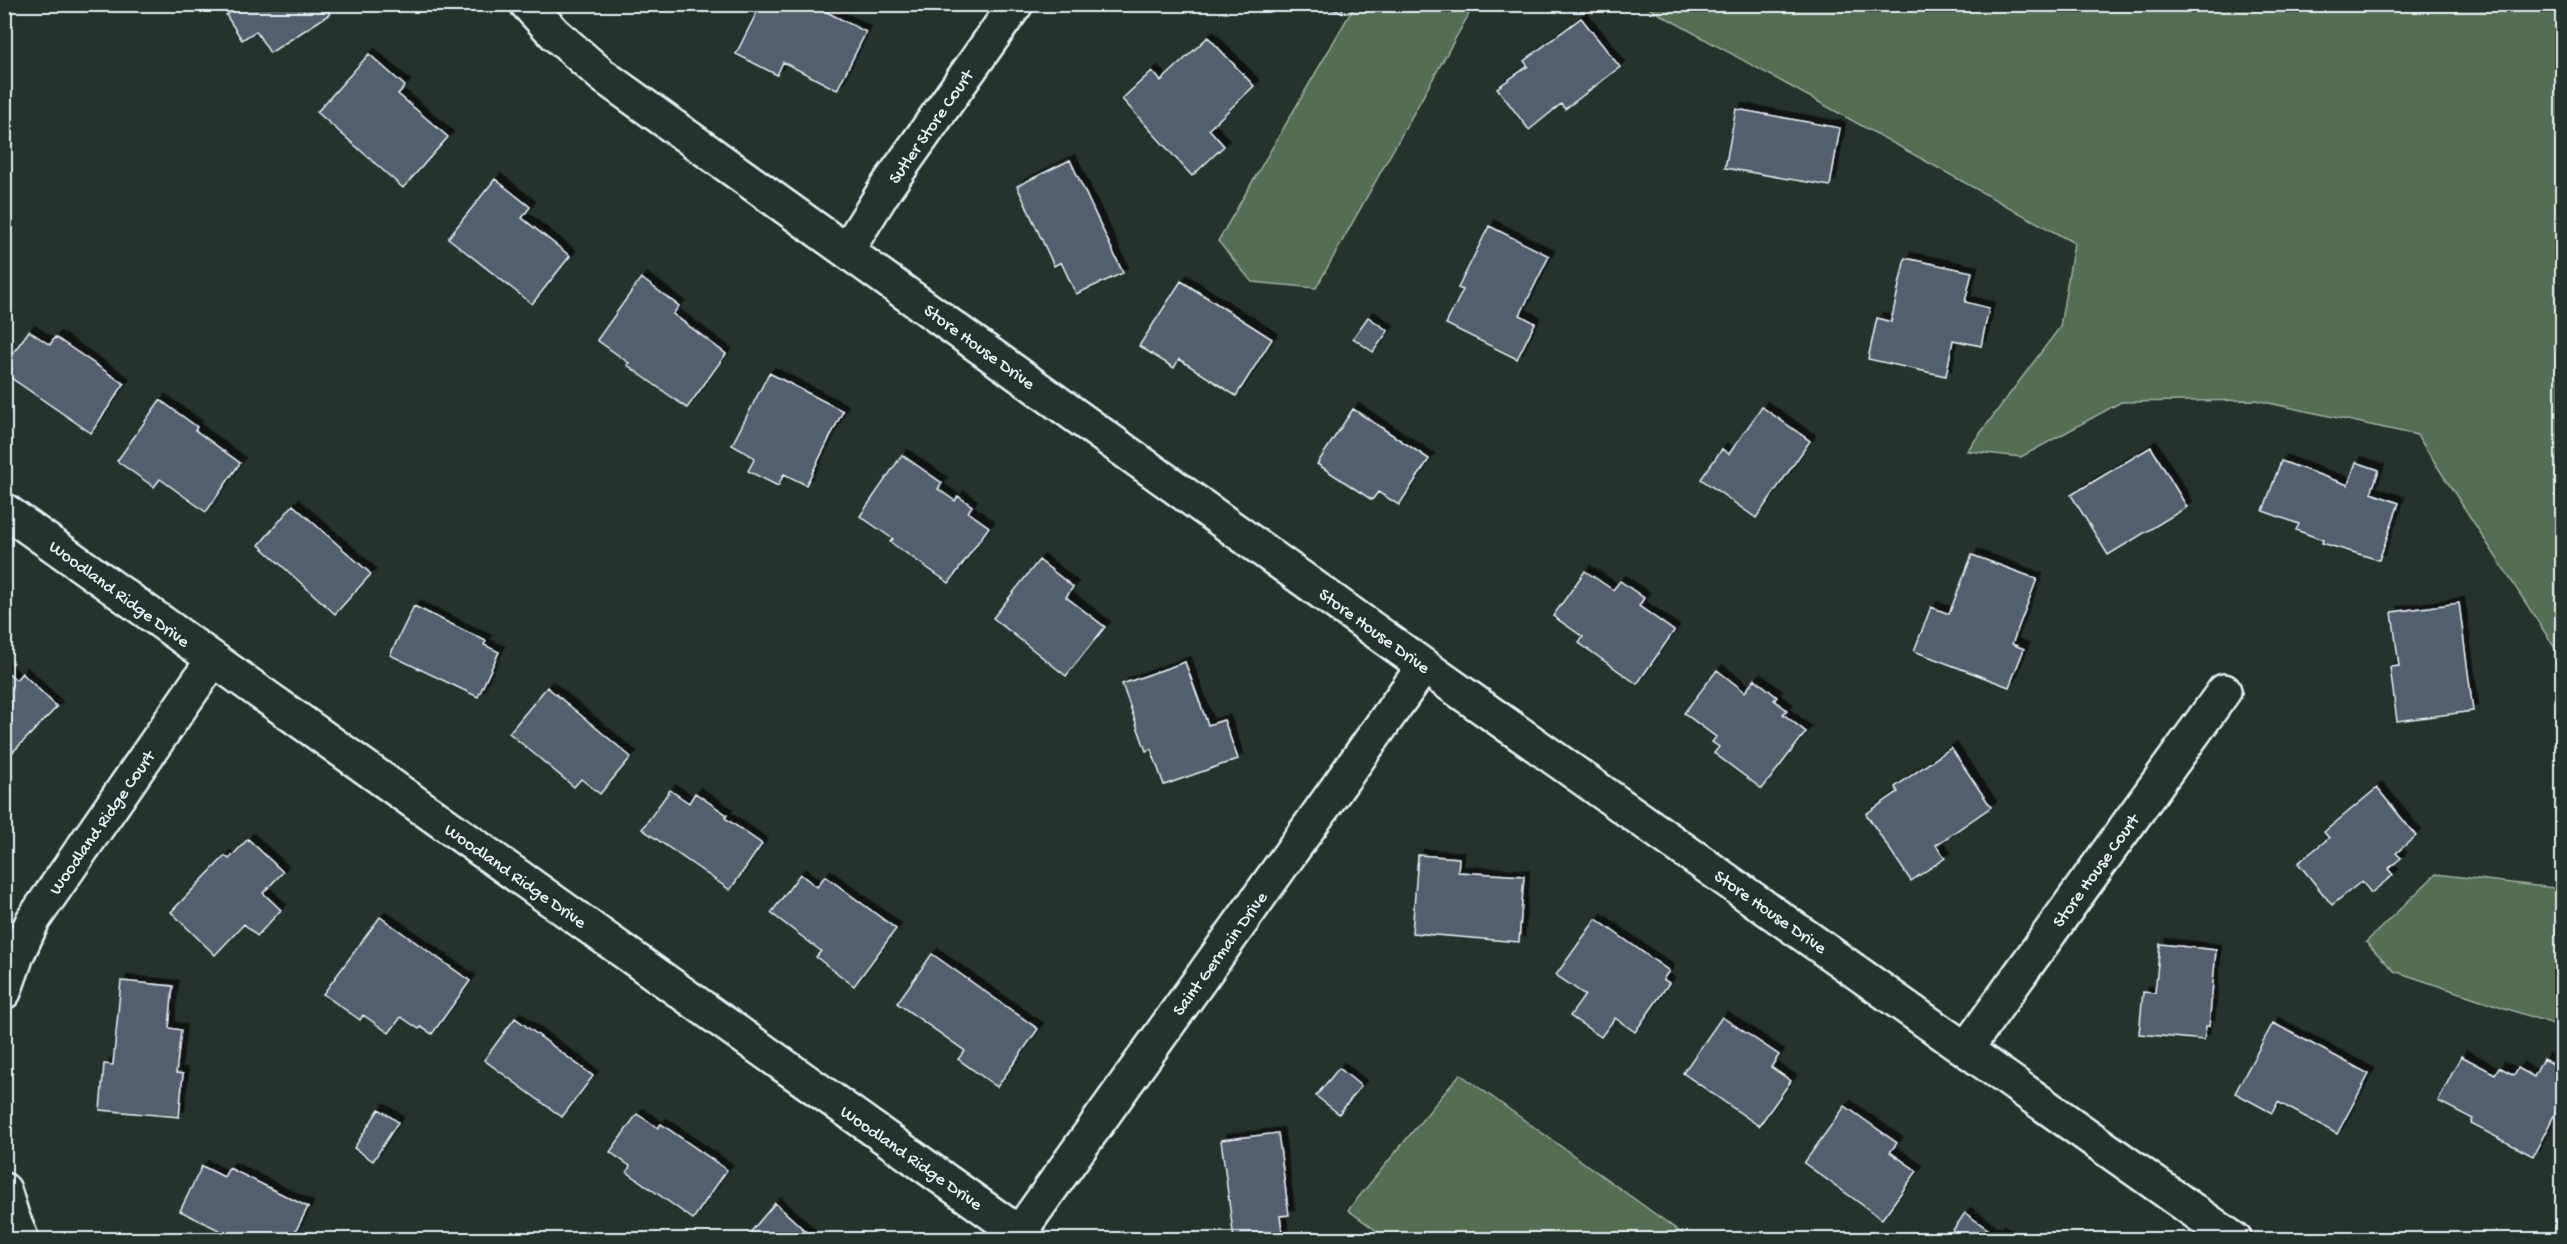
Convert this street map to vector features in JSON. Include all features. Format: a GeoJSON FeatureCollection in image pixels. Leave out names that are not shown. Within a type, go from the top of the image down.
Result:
{"type":"FeatureCollection","features":[{"type":"Feature","properties":{"kind":"street","name":"Store House Drive"},"geometry":{"type":"LineString","coordinates":[[526,4],[555,34],[603,76],[1424,666],[2235,1239]]}},
{"type":"Feature","properties":{"kind":"street","name":"Sutler Store Court"},"geometry":{"type":"LineString","coordinates":[[847,250],[886,188],[1016,4]]}},
{"type":"Feature","properties":{"kind":"street","name":"Woodland Ridge Drive"},"geometry":{"type":"LineString","coordinates":[[4,510],[1020,1237]]}},
{"type":"Feature","properties":{"kind":"street","name":"Woodland Ridge Court"},"geometry":{"type":"LineString","coordinates":[[4,992],[33,920],[213,660]]}},
{"type":"Feature","properties":{"kind":"street","name":"Saint Germain Drive"},"geometry":{"type":"LineString","coordinates":[[1020,1237],[1424,666]]}},
{"type":"Feature","properties":{"kind":"street","name":"Store House Court"},"geometry":{"type":"LineString","coordinates":[[1966,1049],[2224,691]]}},
{"type":"Feature","properties":{"kind":"street"},"geometry":{"type":"LineString","coordinates":[[4,1190],[22,1239]]}},
{"type":"Feature","properties":{"kind":"green space"},"geometry":{"type":"Polygon","coordinates":[[[1355,5],[1474,5],[1316,288],[1252,282],[1218,241],[1355,5]]]}},
{"type":"Feature","properties":{"kind":"green space"},"geometry":{"type":"Polygon","coordinates":[[[1643,5],[2562,5],[2562,659],[2417,435],[2255,400],[2121,402],[2021,457],[1967,451],[2060,327],[2074,243],[1643,5]]]}},
{"type":"Feature","properties":{"kind":"green space"},"geometry":{"type":"Polygon","coordinates":[[[2436,874],[2562,889],[2562,1027],[2394,971],[2366,942],[2436,874]]]}},
{"type":"Feature","properties":{"kind":"green space"},"geometry":{"type":"Polygon","coordinates":[[[1460,1074],[1690,1239],[1388,1239],[1348,1210],[1460,1074]]]}},
{"type":"Feature","properties":{"kind":"building"},"geometry":{"type":"Polygon","coordinates":[[[238,4],[323,4],[330,14],[270,53],[256,31],[242,40],[226,15],[239,7],[238,4]]]}},
{"type":"Feature","properties":{"kind":"building"},"geometry":{"type":"Polygon","coordinates":[[[761,4],[796,4],[804,8],[806,4],[811,4],[866,32],[837,90],[783,62],[777,75],[736,54],[761,4]]]}},
{"type":"Feature","properties":{"kind":"building"},"geometry":{"type":"Polygon","coordinates":[[[1314,4],[1344,4],[1342,12],[1314,4]]]}},
{"type":"Feature","properties":{"kind":"building"},"geometry":{"type":"Polygon","coordinates":[[[1581,18],[1620,67],[1565,109],[1561,104],[1529,130],[1497,88],[1528,66],[1524,61],[1581,18]]]}},
{"type":"Feature","properties":{"kind":"building"},"geometry":{"type":"Polygon","coordinates":[[[1208,37],[1254,86],[1209,129],[1224,146],[1192,176],[1122,99],[1152,71],[1161,81],[1208,37]]]}},
{"type":"Feature","properties":{"kind":"building"},"geometry":{"type":"Polygon","coordinates":[[[369,54],[405,86],[398,94],[448,137],[403,188],[317,112],[369,54]]]}},
{"type":"Feature","properties":{"kind":"building"},"geometry":{"type":"Polygon","coordinates":[[[1736,109],[1840,128],[1830,186],[1725,168],[1736,109]]]}},
{"type":"Feature","properties":{"kind":"building"},"geometry":{"type":"Polygon","coordinates":[[[1070,160],[1123,273],[1076,294],[1061,262],[1054,266],[1017,186],[1070,160]]]}},
{"type":"Feature","properties":{"kind":"building"},"geometry":{"type":"Polygon","coordinates":[[[495,179],[530,207],[522,218],[570,256],[532,304],[448,238],[495,179]]]}},
{"type":"Feature","properties":{"kind":"building"},"geometry":{"type":"Polygon","coordinates":[[[1489,226],[1549,256],[1520,315],[1535,323],[1517,359],[1446,324],[1463,290],[1458,288],[1489,226]]]}},
{"type":"Feature","properties":{"kind":"building"},"geometry":{"type":"Polygon","coordinates":[[[1905,258],[1972,272],[1965,302],[1989,308],[1981,346],[1953,340],[1946,376],[1868,359],[1877,318],[1891,322],[1905,258]]]}},
{"type":"Feature","properties":{"kind":"building"},"geometry":{"type":"Polygon","coordinates":[[[641,278],[679,306],[673,314],[726,354],[687,408],[627,365],[629,363],[597,340],[641,278]]]}},
{"type":"Feature","properties":{"kind":"building"},"geometry":{"type":"Polygon","coordinates":[[[1181,281],[1272,339],[1236,396],[1179,359],[1174,368],[1139,346],[1181,281]]]}},
{"type":"Feature","properties":{"kind":"building"},"geometry":{"type":"Polygon","coordinates":[[[1368,317],[1388,331],[1373,352],[1353,338],[1368,317]]]}},
{"type":"Feature","properties":{"kind":"building"},"geometry":{"type":"Polygon","coordinates":[[[29,331],[50,345],[55,337],[124,384],[91,433],[4,373],[4,365],[29,331]]]}},
{"type":"Feature","properties":{"kind":"building"},"geometry":{"type":"Polygon","coordinates":[[[769,373],[843,411],[806,485],[784,474],[778,486],[748,471],[755,458],[732,445],[769,373]]]}},
{"type":"Feature","properties":{"kind":"building"},"geometry":{"type":"Polygon","coordinates":[[[160,400],[197,427],[195,430],[240,463],[206,512],[160,479],[154,487],[117,461],[160,400]]]}},
{"type":"Feature","properties":{"kind":"building"},"geometry":{"type":"Polygon","coordinates":[[[1762,407],[1810,441],[1756,518],[1701,479],[1722,449],[1729,454],[1762,407]]]}},
{"type":"Feature","properties":{"kind":"building"},"geometry":{"type":"Polygon","coordinates":[[[1353,409],[1429,459],[1399,505],[1378,492],[1372,500],[1317,464],[1353,409]]]}},
{"type":"Feature","properties":{"kind":"building"},"geometry":{"type":"Polygon","coordinates":[[[2151,447],[2187,507],[2108,555],[2071,495],[2151,447]]]}},
{"type":"Feature","properties":{"kind":"building"},"geometry":{"type":"Polygon","coordinates":[[[902,455],[942,483],[938,489],[955,501],[958,496],[972,506],[968,512],[989,527],[949,583],[890,542],[893,539],[860,516],[902,455]]]}},
{"type":"Feature","properties":{"kind":"building"},"geometry":{"type":"Polygon","coordinates":[[[2281,461],[2348,485],[2356,462],[2379,470],[2371,493],[2399,503],[2379,560],[2322,543],[2323,540],[2296,530],[2299,524],[2263,511],[2281,461]]]}},
{"type":"Feature","properties":{"kind":"building"},"geometry":{"type":"Polygon","coordinates":[[[293,505],[371,574],[335,614],[259,545],[293,505]]]}},
{"type":"Feature","properties":{"kind":"building"},"geometry":{"type":"Polygon","coordinates":[[[1972,555],[2037,579],[2012,644],[2024,649],[2009,687],[1914,651],[1931,607],[1949,614],[1972,555]]]}},
{"type":"Feature","properties":{"kind":"building"},"geometry":{"type":"Polygon","coordinates":[[[1039,560],[1073,587],[1066,597],[1105,627],[1066,676],[993,618],[1039,560]]]}},
{"type":"Feature","properties":{"kind":"building"},"geometry":{"type":"Polygon","coordinates":[[[1585,571],[1613,590],[1620,581],[1644,598],[1639,606],[1674,631],[1637,684],[1579,643],[1583,637],[1553,616],[1585,571]]]}},
{"type":"Feature","properties":{"kind":"building"},"geometry":{"type":"Polygon","coordinates":[[[2459,603],[2473,711],[2397,721],[2390,667],[2399,666],[2392,612],[2459,603]]]}},
{"type":"Feature","properties":{"kind":"building"},"geometry":{"type":"Polygon","coordinates":[[[414,606],[486,641],[484,645],[499,652],[478,697],[390,655],[414,606]]]}},
{"type":"Feature","properties":{"kind":"building"},"geometry":{"type":"Polygon","coordinates":[[[1185,662],[1208,725],[1224,720],[1238,759],[1164,785],[1151,749],[1146,751],[1122,684],[1185,662]]]}},
{"type":"Feature","properties":{"kind":"building"},"geometry":{"type":"Polygon","coordinates":[[[4,669],[16,680],[22,673],[57,707],[6,759],[4,669]]]}},
{"type":"Feature","properties":{"kind":"building"},"geometry":{"type":"Polygon","coordinates":[[[1717,670],[1745,692],[1755,679],[1777,697],[1774,700],[1787,710],[1783,714],[1806,732],[1762,789],[1714,753],[1719,747],[1712,742],[1716,737],[1684,713],[1717,670]]]}},
{"type":"Feature","properties":{"kind":"building"},"geometry":{"type":"Polygon","coordinates":[[[547,687],[631,757],[600,794],[581,779],[574,787],[509,733],[547,687]]]}},
{"type":"Feature","properties":{"kind":"building"},"geometry":{"type":"Polygon","coordinates":[[[1951,748],[1991,807],[1936,845],[1945,858],[1911,881],[1866,814],[1898,792],[1895,787],[1951,748]]]}},
{"type":"Feature","properties":{"kind":"building"},"geometry":{"type":"Polygon","coordinates":[[[2377,788],[2416,836],[2396,853],[2401,858],[2388,869],[2393,875],[2371,893],[2362,881],[2332,905],[2298,863],[2329,838],[2324,832],[2377,788]]]}},
{"type":"Feature","properties":{"kind":"building"},"geometry":{"type":"Polygon","coordinates":[[[670,790],[689,803],[695,793],[727,815],[725,818],[762,844],[730,890],[642,829],[670,790]]]}},
{"type":"Feature","properties":{"kind":"building"},"geometry":{"type":"Polygon","coordinates":[[[248,839],[283,872],[263,893],[281,910],[257,936],[244,924],[215,955],[171,912],[225,856],[229,859],[248,839]]]}},
{"type":"Feature","properties":{"kind":"building"},"geometry":{"type":"Polygon","coordinates":[[[1418,855],[1459,858],[1458,872],[1524,876],[1519,942],[1412,933],[1418,855]]]}},
{"type":"Feature","properties":{"kind":"building"},"geometry":{"type":"Polygon","coordinates":[[[800,874],[817,887],[825,876],[896,929],[854,986],[816,957],[821,951],[771,913],[800,874]]]}},
{"type":"Feature","properties":{"kind":"building"},"geometry":{"type":"Polygon","coordinates":[[[380,917],[470,981],[432,1034],[421,1027],[419,1029],[401,1017],[389,1033],[363,1015],[360,1020],[323,994],[380,917]]]}},
{"type":"Feature","properties":{"kind":"building"},"geometry":{"type":"Polygon","coordinates":[[[1596,919],[1669,971],[1663,979],[1669,983],[1635,1032],[1615,1018],[1601,1037],[1570,1016],[1585,995],[1556,975],[1596,919]]]}},
{"type":"Feature","properties":{"kind":"building"},"geometry":{"type":"Polygon","coordinates":[[[2160,944],[2216,950],[2209,1026],[2206,1026],[2204,1040],[2139,1034],[2143,992],[2155,993],[2160,944]]]}},
{"type":"Feature","properties":{"kind":"building"},"geometry":{"type":"Polygon","coordinates":[[[932,954],[1038,1029],[997,1087],[958,1059],[965,1051],[897,1003],[932,954]]]}},
{"type":"Feature","properties":{"kind":"building"},"geometry":{"type":"Polygon","coordinates":[[[121,981],[173,986],[169,1028],[181,1030],[176,1073],[183,1074],[179,1117],[100,1110],[104,1064],[113,1065],[121,981]]]}},
{"type":"Feature","properties":{"kind":"building"},"geometry":{"type":"Polygon","coordinates":[[[1722,1017],[1779,1055],[1771,1067],[1791,1081],[1759,1126],[1683,1073],[1722,1017]]]}},
{"type":"Feature","properties":{"kind":"building"},"geometry":{"type":"Polygon","coordinates":[[[515,1018],[593,1076],[562,1117],[484,1060],[515,1018]]]}},
{"type":"Feature","properties":{"kind":"building"},"geometry":{"type":"Polygon","coordinates":[[[2273,1023],[2369,1074],[2337,1134],[2278,1102],[2272,1113],[2235,1093],[2273,1023]]]}},
{"type":"Feature","properties":{"kind":"building"},"geometry":{"type":"Polygon","coordinates":[[[2461,1056],[2495,1074],[2499,1067],[2514,1075],[2518,1068],[2534,1077],[2543,1059],[2562,1069],[2560,1096],[2562,1100],[2533,1156],[2471,1124],[2473,1119],[2438,1101],[2461,1056]]]}},
{"type":"Feature","properties":{"kind":"building"},"geometry":{"type":"Polygon","coordinates":[[[1339,1068],[1361,1086],[1339,1114],[1316,1096],[1339,1068]]]}},
{"type":"Feature","properties":{"kind":"building"},"geometry":{"type":"Polygon","coordinates":[[[1845,1106],[1897,1143],[1890,1152],[1917,1171],[1882,1219],[1804,1163],[1845,1106]]]}},
{"type":"Feature","properties":{"kind":"building"},"geometry":{"type":"Polygon","coordinates":[[[379,1109],[398,1122],[373,1161],[354,1148],[379,1109]]]}},
{"type":"Feature","properties":{"kind":"building"},"geometry":{"type":"Polygon","coordinates":[[[637,1114],[658,1128],[661,1124],[727,1170],[693,1219],[627,1172],[630,1166],[610,1152],[637,1114]]]}},
{"type":"Feature","properties":{"kind":"building"},"geometry":{"type":"Polygon","coordinates":[[[1278,1133],[1289,1215],[1280,1216],[1283,1238],[1234,1240],[1221,1140],[1278,1133]]]}},
{"type":"Feature","properties":{"kind":"building"},"geometry":{"type":"Polygon","coordinates":[[[202,1166],[224,1177],[229,1168],[308,1207],[291,1240],[239,1240],[180,1211],[202,1166]]]}},
{"type":"Feature","properties":{"kind":"building"},"geometry":{"type":"Polygon","coordinates":[[[775,1203],[815,1240],[744,1240],[775,1203]]]}},
{"type":"Feature","properties":{"kind":"building"},"geometry":{"type":"Polygon","coordinates":[[[1965,1213],[1996,1235],[1999,1231],[2012,1240],[1946,1240],[1965,1213]]]}}]}
